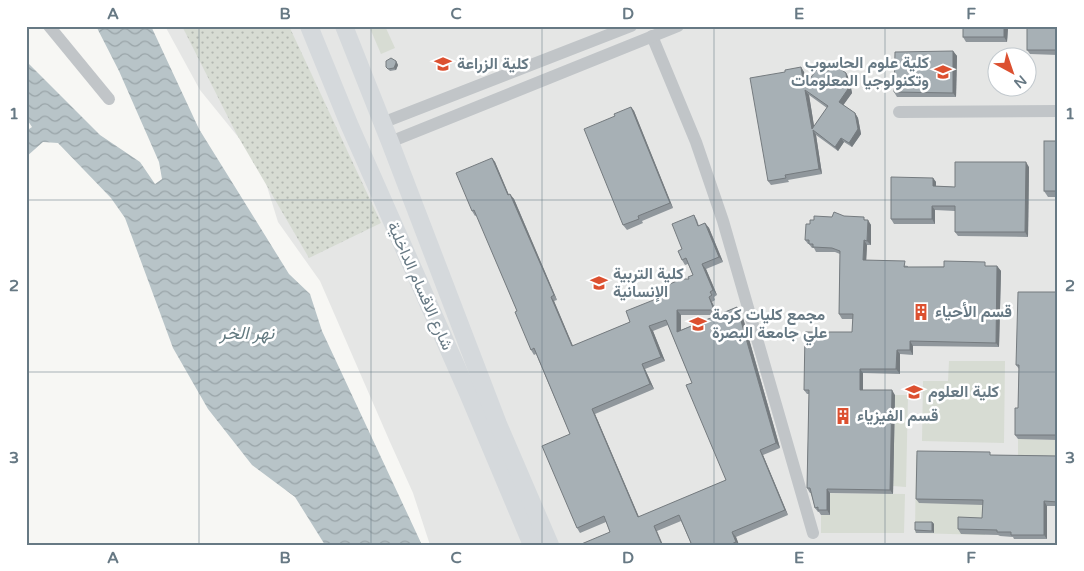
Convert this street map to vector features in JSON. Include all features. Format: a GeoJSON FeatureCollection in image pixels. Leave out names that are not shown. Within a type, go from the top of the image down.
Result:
{"type":"FeatureCollection","features":[{"type":"Feature","properties":{"kind":"street"},"geometry":{"type":"LineString","coordinates":[[49,26],[109,99]]}},
{"type":"Feature","properties":{"kind":"street","name":"شارع الاقسام الداخلية"},"geometry":{"type":"LineString","coordinates":[[309,26],[349,124],[472,402],[532,545]]}},
{"type":"Feature","properties":{"kind":"street","name":"شارع الاقسام الداخلية"},"geometry":{"type":"LineString","coordinates":[[344,26],[498,424],[550,545]]}},
{"type":"Feature","properties":{"kind":"street"},"geometry":{"type":"LineString","coordinates":[[382,123],[632,26]]}},
{"type":"Feature","properties":{"kind":"street"},"geometry":{"type":"LineString","coordinates":[[390,142],[678,26]]}},
{"type":"Feature","properties":{"kind":"street"},"geometry":{"type":"LineString","coordinates":[[652,36],[696,142],[723,221],[812,533]]}},
{"type":"Feature","properties":{"kind":"street"},"geometry":{"type":"LineString","coordinates":[[899,112],[1058,111]]}},
{"type":"Feature","properties":{"kind":"shaded area","name":"مجمع كليات كرمة علي جامعة البصرة"},"geometry":{"type":"Polygon","coordinates":[[[165,26],[1058,26],[1058,545],[430,545],[413,493],[320,281],[278,222],[260,164],[200,90],[165,26]]]}},
{"type":"Feature","properties":{"kind":"shaded area"},"geometry":{"type":"Polygon","coordinates":[[[182,26],[289,26],[381,223],[309,258],[236,133],[182,26]]]}},
{"type":"Feature","properties":{"kind":"shaded area"},"geometry":{"type":"Polygon","coordinates":[[[369,26],[385,26],[395,48],[381,54],[369,26]]]}},
{"type":"Feature","properties":{"kind":"shaded area"},"geometry":{"type":"Polygon","coordinates":[[[949,361],[1005,361],[1004,443],[922,441],[923,381],[948,381],[949,361]]]}},
{"type":"Feature","properties":{"kind":"shaded area"},"geometry":{"type":"Polygon","coordinates":[[[895,395],[908,395],[906,487],[893,486],[895,395]]]}},
{"type":"Feature","properties":{"kind":"shaded area"},"geometry":{"type":"Polygon","coordinates":[[[1018,439],[1058,440],[1058,460],[1018,459],[1018,439]]]}},
{"type":"Feature","properties":{"kind":"shaded area"},"geometry":{"type":"Polygon","coordinates":[[[916,455],[1047,506],[986,517],[985,535],[915,533],[916,455]]]}},
{"type":"Feature","properties":{"kind":"shaded area"},"geometry":{"type":"Polygon","coordinates":[[[810,493],[905,494],[904,533],[821,533],[821,515],[830,515],[830,497],[812,497],[810,493]]]}},
{"type":"Feature","properties":{"kind":"water","name":"نهر الخر"},"geometry":{"type":"Polygon","coordinates":[[[96,26],[151,26],[199,129],[289,274],[310,294],[322,331],[422,545],[325,545],[295,497],[252,465],[208,409],[173,348],[125,218],[111,198],[58,143],[43,142],[26,157],[26,131],[32,127],[26,118],[26,61],[100,135],[140,162],[155,184],[162,179],[159,162],[119,71],[96,26]]]}},
{"type":"Feature","properties":{"kind":"building"},"geometry":{"type":"Polygon","coordinates":[[[963,26],[1004,26],[1004,37],[963,37],[963,26]]]}},
{"type":"Feature","properties":{"kind":"building"},"geometry":{"type":"Polygon","coordinates":[[[1027,26],[1058,26],[1058,50],[1027,48],[1027,26]]]}},
{"type":"Feature","properties":{"kind":"building"},"geometry":{"type":"Polygon","coordinates":[[[953,51],[953,93],[894,92],[895,52],[953,51]]]}},
{"type":"Feature","properties":{"kind":"building"},"geometry":{"type":"Polygon","coordinates":[[[391,58],[396,63],[394,68],[388,69],[386,61],[391,58]]]}},
{"type":"Feature","properties":{"kind":"building"},"geometry":{"type":"Polygon","coordinates":[[[833,64],[846,73],[848,89],[839,102],[855,113],[858,129],[849,143],[841,138],[835,147],[813,130],[819,169],[785,175],[786,178],[768,181],[750,78],[785,72],[785,70],[801,67],[804,87],[820,65],[828,71],[833,64]],[[805,90],[812,129],[828,106],[805,90]]]}},
{"type":"Feature","properties":{"kind":"building"},"geometry":{"type":"Polygon","coordinates":[[[631,107],[670,203],[638,216],[639,219],[623,225],[584,129],[631,107]]]}},
{"type":"Feature","properties":{"kind":"building"},"geometry":{"type":"Polygon","coordinates":[[[1044,141],[1058,141],[1058,191],[1044,191],[1044,141]]]}},
{"type":"Feature","properties":{"kind":"building"},"geometry":{"type":"Polygon","coordinates":[[[492,158],[508,195],[510,194],[554,295],[551,297],[572,346],[630,322],[626,311],[656,299],[653,291],[677,281],[677,279],[689,279],[688,277],[693,275],[686,258],[682,260],[678,251],[682,249],[672,224],[694,215],[698,226],[705,223],[719,257],[702,264],[713,290],[710,292],[712,295],[709,297],[714,310],[677,310],[677,332],[737,307],[776,443],[760,450],[785,510],[732,532],[736,542],[729,545],[686,545],[691,543],[679,515],[654,526],[662,545],[579,545],[610,532],[604,516],[577,528],[542,446],[570,434],[534,348],[531,350],[515,312],[517,311],[474,210],[472,211],[456,173],[492,158]],[[666,320],[649,326],[661,357],[642,364],[650,384],[592,409],[638,517],[726,480],[686,385],[692,383],[666,320]]]}},
{"type":"Feature","properties":{"kind":"building"},"geometry":{"type":"Polygon","coordinates":[[[955,162],[1026,162],[1025,232],[955,232],[955,206],[932,206],[932,219],[891,219],[891,177],[933,178],[933,186],[955,187],[955,162]]]}},
{"type":"Feature","properties":{"kind":"building"},"geometry":{"type":"Polygon","coordinates":[[[834,212],[844,216],[864,217],[864,220],[868,220],[867,241],[864,240],[863,260],[905,261],[904,267],[944,267],[944,261],[985,262],[985,266],[997,266],[996,343],[910,341],[910,350],[897,350],[896,369],[860,369],[860,390],[892,390],[890,490],[827,489],[827,510],[818,510],[818,507],[815,508],[810,488],[807,488],[809,390],[804,390],[805,332],[852,332],[853,314],[839,314],[840,251],[832,248],[813,247],[813,244],[809,244],[809,240],[805,240],[806,224],[810,224],[810,220],[814,220],[814,216],[832,217],[834,212]]]}},
{"type":"Feature","properties":{"kind":"building"},"geometry":{"type":"Polygon","coordinates":[[[1018,292],[1058,292],[1058,435],[1015,435],[1015,408],[1018,408],[1019,365],[1016,365],[1018,292]]]}},
{"type":"Feature","properties":{"kind":"building"},"geometry":{"type":"Polygon","coordinates":[[[917,451],[990,452],[990,455],[1058,456],[1058,502],[1044,501],[1044,535],[1011,535],[1011,532],[997,532],[997,530],[958,529],[958,517],[982,518],[983,500],[916,499],[917,451]]]}},
{"type":"Feature","properties":{"kind":"building"},"geometry":{"type":"Polygon","coordinates":[[[915,522],[932,522],[932,531],[915,530],[915,522]]]}},
{"type":"Feature","properties":{"kind":"place","name":"كلية الزراعة"},"geometry":{"type":"Point","coordinates":[443,64]}},
{"type":"Feature","properties":{"kind":"place","name":"كلية علوم الحاسوب وتكنولوجيا المعلومات"},"geometry":{"type":"Point","coordinates":[943,72]}},
{"type":"Feature","properties":{"kind":"place","name":"كلية التربية الإنسانية"},"geometry":{"type":"Point","coordinates":[599,283]}},
{"type":"Feature","properties":{"kind":"place","name":"قسم الأحياء"},"geometry":{"type":"Point","coordinates":[921,312]}},
{"type":"Feature","properties":{"kind":"place","name":"مجمع كليات كرمة علي جامعة البصرة"},"geometry":{"type":"Point","coordinates":[698,324]}},
{"type":"Feature","properties":{"kind":"place","name":"كلية العلوم"},"geometry":{"type":"Point","coordinates":[914,392]}},
{"type":"Feature","properties":{"kind":"place","name":"قسم الفيزياء"},"geometry":{"type":"Point","coordinates":[843,416]}}]}
